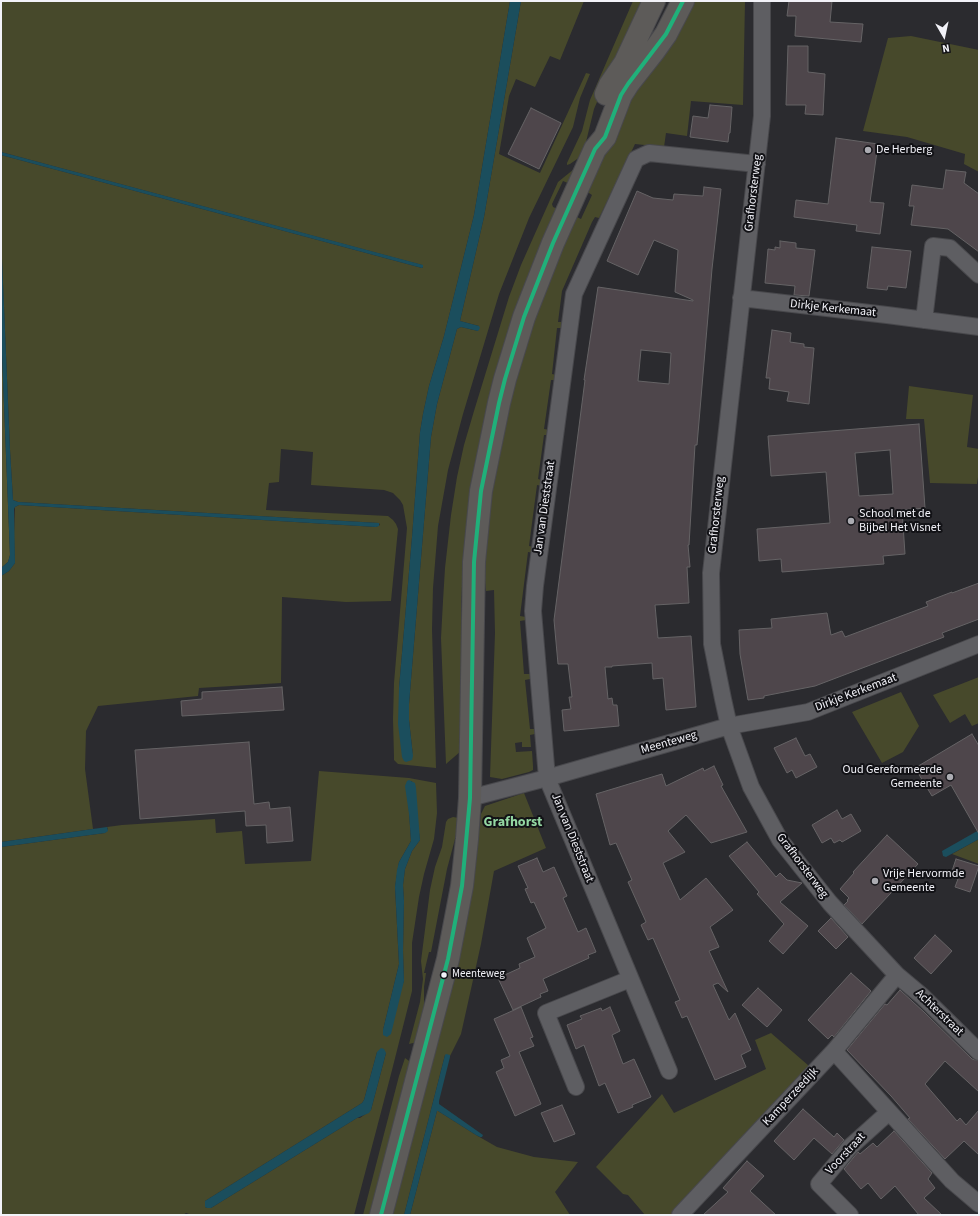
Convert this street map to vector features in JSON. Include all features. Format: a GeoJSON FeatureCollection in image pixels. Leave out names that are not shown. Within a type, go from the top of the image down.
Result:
{"type":"FeatureCollection","features":[{"type":"Feature","properties":{"kind":"main road"},"geometry":{"type":"LineString","coordinates":[[595,149],[595,124],[602,105],[610,85],[625,63],[654,1]]}},
{"type":"Feature","properties":{"kind":"main road"},"geometry":{"type":"LineString","coordinates":[[382,1215],[430,1031],[456,921],[462,886],[470,798],[474,562],[481,491],[505,379],[524,317],[553,243],[595,149],[605,137],[621,96],[628,84],[666,34],[683,1]]}},
{"type":"Feature","properties":{"kind":"street","name":"Grafhorsterweg"},"geometry":{"type":"LineString","coordinates":[[762,1],[762,116],[711,573],[712,644],[729,726],[751,787],[780,840],[830,903],[897,975]]}},
{"type":"Feature","properties":{"kind":"street","name":"Jan van Dieststraat"},"geometry":{"type":"LineString","coordinates":[[668,1071],[547,778],[533,612],[535,586],[574,294],[636,159],[649,153],[757,164]]}},
{"type":"Feature","properties":{"kind":"street"},"geometry":{"type":"LineString","coordinates":[[924,320],[933,246],[950,248],[979,275]]}},
{"type":"Feature","properties":{"kind":"street","name":"Dirkje Kerkemaat"},"geometry":{"type":"LineString","coordinates":[[741,298],[979,327]]}},
{"type":"Feature","properties":{"kind":"street","name":"Dirkje Kerkemaat"},"geometry":{"type":"LineString","coordinates":[[729,726],[808,712],[979,644]]}},
{"type":"Feature","properties":{"kind":"street","name":"Meenteweg"},"geometry":{"type":"LineString","coordinates":[[470,798],[547,778],[729,726]]}},
{"type":"Feature","properties":{"kind":"street","name":"Kamperzeedijk"},"geometry":{"type":"LineString","coordinates":[[680,1215],[834,1051],[897,975]]}},
{"type":"Feature","properties":{"kind":"street","name":"Achterstraat"},"geometry":{"type":"LineString","coordinates":[[897,975],[922,996],[979,1052]]}},
{"type":"Feature","properties":{"kind":"street"},"geometry":{"type":"LineString","coordinates":[[576,1088],[546,1013],[630,979]]}},
{"type":"Feature","properties":{"kind":"street"},"geometry":{"type":"LineString","coordinates":[[834,1051],[952,1181],[979,1204]]}},
{"type":"Feature","properties":{"kind":"street","name":"Voorstraat"},"geometry":{"type":"LineString","coordinates":[[850,1215],[819,1184],[850,1147],[889,1112]]}},
{"type":"Feature","properties":{"kind":"green space"},"geometry":{"type":"Polygon","coordinates":[[[1,1],[510,1],[474,215],[444,336],[429,386],[420,432],[399,688],[413,756],[409,720],[409,704],[431,437],[437,404],[457,329],[461,327],[478,331],[479,326],[460,321],[484,217],[521,1],[584,1],[560,60],[550,56],[535,87],[516,79],[509,96],[499,154],[540,173],[586,73],[590,74],[580,98],[573,127],[529,218],[499,294],[448,470],[438,526],[433,588],[432,629],[436,768],[398,764],[394,760],[394,683],[407,528],[403,505],[393,493],[384,490],[311,485],[313,452],[281,449],[279,482],[269,483],[266,510],[388,516],[396,524],[398,529],[391,601],[346,602],[282,597],[281,683],[199,688],[198,696],[98,706],[86,731],[85,769],[93,829],[1,842],[1,576],[9,571],[15,563],[15,507],[19,505],[376,527],[380,525],[379,523],[18,502],[13,500],[1,235],[1,155],[422,268],[423,267],[422,265],[1,152],[1,1]]]}},
{"type":"Feature","properties":{"kind":"green space"},"geometry":{"type":"Polygon","coordinates":[[[633,1],[648,1],[603,88],[594,109],[585,146],[580,157],[567,165],[582,131],[590,100],[633,1]]]}},
{"type":"Feature","properties":{"kind":"green space"},"geometry":{"type":"Polygon","coordinates":[[[689,1],[745,1],[743,105],[691,101],[687,136],[666,133],[664,147],[635,144],[599,218],[595,217],[592,222],[562,291],[558,322],[563,322],[563,328],[557,328],[552,374],[557,375],[556,380],[551,380],[544,429],[550,430],[549,435],[544,435],[538,479],[544,481],[542,486],[537,485],[529,546],[534,547],[534,553],[528,552],[520,616],[526,617],[526,620],[520,621],[524,674],[530,674],[530,679],[525,680],[530,729],[535,729],[535,734],[530,735],[531,747],[522,747],[522,742],[515,743],[516,752],[532,751],[533,770],[502,779],[490,777],[495,633],[494,590],[486,591],[483,561],[499,450],[520,361],[536,312],[575,216],[581,219],[592,195],[586,191],[615,127],[689,1]]]}},
{"type":"Feature","properties":{"kind":"green space"},"geometry":{"type":"Polygon","coordinates":[[[911,36],[979,50],[979,172],[964,164],[965,154],[907,137],[863,131],[888,38],[911,36]]]}},
{"type":"Feature","properties":{"kind":"green space"},"geometry":{"type":"Polygon","coordinates":[[[574,169],[570,184],[563,181],[552,204],[553,207],[558,209],[463,570],[461,603],[461,751],[446,764],[441,638],[445,568],[457,477],[464,445],[474,411],[509,297],[521,265],[558,182],[574,169]]]}},
{"type":"Feature","properties":{"kind":"green space"},"geometry":{"type":"Polygon","coordinates":[[[1,330],[10,555],[8,562],[1,568],[1,330]]]}},
{"type":"Feature","properties":{"kind":"green space"},"geometry":{"type":"Polygon","coordinates":[[[909,386],[973,395],[967,447],[979,449],[977,484],[930,483],[924,419],[906,419],[909,386]]]}},
{"type":"Feature","properties":{"kind":"green space"},"geometry":{"type":"Polygon","coordinates":[[[979,677],[979,723],[972,726],[965,714],[950,723],[933,695],[979,677]]]}},
{"type":"Feature","properties":{"kind":"green space"},"geometry":{"type":"Polygon","coordinates":[[[901,692],[919,726],[903,752],[882,763],[852,712],[901,692]]]}},
{"type":"Feature","properties":{"kind":"green space"},"geometry":{"type":"Polygon","coordinates":[[[319,771],[409,778],[436,783],[437,813],[434,839],[419,897],[412,943],[412,991],[354,1215],[192,1215],[186,1213],[183,1215],[1,1215],[1,847],[105,833],[108,829],[107,827],[122,825],[215,819],[216,833],[242,831],[245,864],[311,861],[319,771]],[[412,781],[407,782],[411,841],[399,862],[395,887],[399,964],[383,1030],[404,981],[403,885],[405,869],[412,851],[420,840],[412,781]],[[377,1052],[362,1103],[205,1201],[205,1207],[211,1208],[371,1110],[386,1053],[377,1052]]]}},
{"type":"Feature","properties":{"kind":"green space"},"geometry":{"type":"Polygon","coordinates":[[[524,793],[546,848],[494,871],[481,944],[461,1034],[450,1056],[445,1055],[404,1215],[391,1215],[461,945],[471,899],[481,814],[485,806],[524,793]]]}},
{"type":"Feature","properties":{"kind":"green space"},"geometry":{"type":"Polygon","coordinates":[[[453,817],[459,818],[459,824],[447,869],[431,952],[429,952],[424,973],[426,973],[424,987],[424,1017],[417,1042],[409,1044],[420,1002],[423,979],[421,961],[430,890],[435,867],[442,847],[446,822],[448,819],[453,817]]]}},
{"type":"Feature","properties":{"kind":"green space"},"geometry":{"type":"Polygon","coordinates":[[[979,839],[979,864],[952,854],[979,839]]]}},
{"type":"Feature","properties":{"kind":"green space"},"geometry":{"type":"Polygon","coordinates":[[[771,1033],[809,1066],[689,1201],[674,1215],[645,1215],[628,1195],[623,1194],[596,1167],[662,1094],[674,1113],[766,1069],[755,1040],[771,1033]]]}},
{"type":"Feature","properties":{"kind":"green space"},"geometry":{"type":"Polygon","coordinates":[[[405,1058],[412,1063],[373,1215],[363,1215],[399,1076],[405,1058]]]}},
{"type":"Feature","properties":{"kind":"green space"},"geometry":{"type":"Polygon","coordinates":[[[437,1111],[497,1147],[534,1157],[578,1162],[555,1192],[570,1215],[410,1215],[437,1111]]]}},
{"type":"Feature","properties":{"kind":"water"},"geometry":{"type":"Polygon","coordinates":[[[510,1],[521,1],[484,217],[460,321],[479,326],[480,328],[478,331],[461,327],[457,329],[437,404],[431,437],[409,704],[409,720],[413,756],[412,760],[406,762],[402,757],[398,724],[399,688],[420,432],[429,386],[444,336],[474,215],[510,1]]]}},
{"type":"Feature","properties":{"kind":"water"},"geometry":{"type":"Polygon","coordinates":[[[1,152],[423,265],[423,267],[422,268],[1,155],[1,152]]]}},
{"type":"Feature","properties":{"kind":"water"},"geometry":{"type":"Polygon","coordinates":[[[1,235],[13,500],[18,502],[379,523],[379,526],[19,505],[14,509],[15,563],[9,571],[1,576],[1,568],[8,562],[10,555],[1,330],[1,235]]]}},
{"type":"Feature","properties":{"kind":"water"},"geometry":{"type":"Polygon","coordinates":[[[409,780],[415,783],[416,788],[420,840],[412,851],[405,869],[403,885],[404,981],[391,1034],[387,1037],[383,1035],[383,1030],[399,964],[395,887],[397,870],[399,862],[411,841],[405,786],[409,780]]]}},
{"type":"Feature","properties":{"kind":"water"},"geometry":{"type":"Polygon","coordinates":[[[107,827],[108,831],[105,833],[1,847],[1,842],[107,827]]]}},
{"type":"Feature","properties":{"kind":"water"},"geometry":{"type":"Polygon","coordinates":[[[979,830],[979,839],[946,857],[943,856],[942,851],[979,830]]]}},
{"type":"Feature","properties":{"kind":"water"},"geometry":{"type":"Polygon","coordinates":[[[381,1048],[384,1049],[386,1053],[369,1113],[357,1118],[211,1208],[205,1207],[205,1201],[362,1103],[377,1052],[381,1048]]]}},
{"type":"Feature","properties":{"kind":"water"},"geometry":{"type":"Polygon","coordinates":[[[445,1055],[450,1055],[450,1057],[439,1104],[483,1135],[480,1137],[476,1135],[437,1111],[410,1215],[404,1215],[445,1055]]]}},
{"type":"Feature","properties":{"kind":"building"},"geometry":{"type":"Polygon","coordinates":[[[789,1],[832,1],[830,22],[863,24],[861,42],[795,36],[796,16],[787,16],[789,1]]]}},
{"type":"Feature","properties":{"kind":"building"},"geometry":{"type":"Polygon","coordinates":[[[788,46],[808,46],[808,72],[825,74],[823,115],[805,114],[806,105],[786,105],[788,46]]]}},
{"type":"Feature","properties":{"kind":"building"},"geometry":{"type":"Polygon","coordinates":[[[710,105],[732,107],[728,142],[690,137],[693,116],[708,118],[710,105]]]}},
{"type":"Feature","properties":{"kind":"building"},"geometry":{"type":"Polygon","coordinates":[[[531,108],[561,123],[539,169],[508,154],[531,108]]]}},
{"type":"Feature","properties":{"kind":"building"},"geometry":{"type":"Polygon","coordinates":[[[836,138],[878,144],[870,202],[884,203],[880,234],[856,231],[857,225],[794,217],[796,200],[828,204],[836,138]]]}},
{"type":"Feature","properties":{"kind":"building"},"geometry":{"type":"Polygon","coordinates":[[[946,170],[966,172],[964,183],[979,194],[979,252],[948,229],[911,225],[914,206],[909,206],[912,185],[943,189],[946,170]]]}},
{"type":"Feature","properties":{"kind":"building"},"geometry":{"type":"Polygon","coordinates":[[[704,187],[721,189],[712,269],[697,445],[695,445],[688,545],[690,567],[687,567],[689,603],[655,605],[658,638],[691,636],[696,707],[666,710],[663,678],[653,679],[652,663],[605,667],[608,699],[612,698],[613,705],[617,705],[619,726],[564,731],[562,710],[571,709],[569,697],[572,697],[568,664],[558,664],[554,620],[584,380],[598,287],[693,301],[675,292],[678,250],[654,240],[638,275],[607,261],[637,191],[653,198],[673,200],[674,194],[703,196],[704,187]],[[641,350],[638,381],[669,384],[671,353],[641,350]]]}},
{"type":"Feature","properties":{"kind":"building"},"geometry":{"type":"Polygon","coordinates":[[[780,241],[796,243],[796,248],[815,250],[809,296],[794,295],[795,286],[765,283],[768,249],[775,250],[775,247],[780,248],[780,241]]]}},
{"type":"Feature","properties":{"kind":"building"},"geometry":{"type":"Polygon","coordinates":[[[872,247],[911,251],[906,288],[888,286],[887,290],[867,288],[872,247]]]}},
{"type":"Feature","properties":{"kind":"building"},"geometry":{"type":"Polygon","coordinates":[[[772,330],[791,333],[790,342],[804,344],[804,347],[814,348],[809,404],[787,401],[789,392],[769,389],[770,378],[766,378],[772,330]]]}},
{"type":"Feature","properties":{"kind":"building"},"geometry":{"type":"Polygon","coordinates":[[[919,424],[925,508],[902,510],[905,554],[883,556],[884,564],[782,572],[781,559],[759,561],[757,529],[830,523],[826,472],[771,476],[768,436],[919,424]],[[890,450],[855,453],[859,496],[893,494],[890,450]]]}},
{"type":"Feature","properties":{"kind":"building"},"geometry":{"type":"Polygon","coordinates":[[[979,583],[979,619],[942,633],[944,637],[815,686],[764,696],[764,698],[748,700],[740,654],[739,630],[772,628],[771,619],[827,613],[831,635],[842,631],[845,637],[928,606],[926,602],[979,583]]]}},
{"type":"Feature","properties":{"kind":"building"},"geometry":{"type":"Polygon","coordinates":[[[282,687],[284,710],[182,716],[181,701],[202,699],[202,692],[282,687]]]}},
{"type":"Feature","properties":{"kind":"building","name":"Oud Gereformeerde Gemeente"},"geometry":{"type":"Polygon","coordinates":[[[972,734],[979,746],[979,834],[951,785],[932,796],[915,768],[972,734]]]}},
{"type":"Feature","properties":{"kind":"building"},"geometry":{"type":"Polygon","coordinates":[[[796,738],[805,756],[810,754],[817,767],[796,778],[792,770],[787,773],[774,748],[796,738]]]}},
{"type":"Feature","properties":{"kind":"building"},"geometry":{"type":"Polygon","coordinates":[[[249,742],[254,804],[269,802],[270,809],[290,807],[293,841],[267,843],[266,825],[246,826],[245,811],[140,819],[135,750],[249,742]]]}},
{"type":"Feature","properties":{"kind":"building"},"geometry":{"type":"Polygon","coordinates":[[[714,766],[723,785],[721,786],[747,832],[711,843],[686,815],[668,831],[685,852],[663,863],[680,900],[706,878],[733,910],[710,927],[719,947],[709,951],[728,992],[718,983],[713,985],[729,1020],[735,1013],[751,1050],[741,1055],[746,1067],[715,1080],[687,1016],[682,1018],[675,1002],[680,1000],[653,938],[648,940],[641,925],[646,922],[628,882],[632,880],[616,843],[610,845],[596,794],[662,774],[666,786],[703,768],[704,771],[714,766]]]}},
{"type":"Feature","properties":{"kind":"building"},"geometry":{"type":"Polygon","coordinates":[[[837,810],[842,819],[851,814],[861,831],[842,842],[840,840],[834,843],[831,838],[822,843],[812,825],[837,810]]]}},
{"type":"Feature","properties":{"kind":"building","name":"Vrije Hervormde Gemeente"},"geometry":{"type":"Polygon","coordinates":[[[887,835],[918,864],[862,924],[844,905],[849,898],[840,889],[854,873],[853,872],[887,835]]]}},
{"type":"Feature","properties":{"kind":"building"},"geometry":{"type":"Polygon","coordinates":[[[747,842],[776,877],[780,873],[787,880],[802,883],[780,902],[808,926],[783,954],[769,941],[784,924],[757,894],[759,892],[729,856],[747,842]]]}},
{"type":"Feature","properties":{"kind":"building"},"geometry":{"type":"Polygon","coordinates":[[[537,858],[543,872],[554,867],[567,896],[563,898],[578,932],[586,928],[596,952],[588,955],[589,958],[543,979],[548,991],[540,994],[541,997],[513,1010],[498,978],[520,968],[519,964],[535,957],[527,938],[546,928],[534,902],[531,903],[525,889],[528,888],[518,866],[537,858]]]}},
{"type":"Feature","properties":{"kind":"building"},"geometry":{"type":"Polygon","coordinates":[[[956,859],[979,866],[970,892],[955,887],[958,879],[950,877],[956,859]]]}},
{"type":"Feature","properties":{"kind":"building"},"geometry":{"type":"Polygon","coordinates":[[[831,918],[848,937],[836,949],[818,931],[831,918]]]}},
{"type":"Feature","properties":{"kind":"building"},"geometry":{"type":"Polygon","coordinates":[[[935,935],[952,951],[931,974],[914,958],[935,935]]]}},
{"type":"Feature","properties":{"kind":"building"},"geometry":{"type":"Polygon","coordinates":[[[851,973],[871,991],[834,1037],[832,1035],[828,1039],[808,1020],[851,973]]]}},
{"type":"Feature","properties":{"kind":"building"},"geometry":{"type":"Polygon","coordinates":[[[758,988],[782,1010],[767,1027],[742,1005],[758,988]]]}},
{"type":"Feature","properties":{"kind":"building"},"geometry":{"type":"Polygon","coordinates":[[[900,990],[972,1059],[979,1061],[979,1092],[945,1061],[925,1084],[957,1121],[960,1118],[966,1125],[979,1110],[979,1155],[964,1141],[945,1159],[908,1119],[910,1118],[891,1096],[847,1050],[885,1004],[887,1005],[900,990]]]}},
{"type":"Feature","properties":{"kind":"building"},"geometry":{"type":"Polygon","coordinates":[[[521,1007],[533,1037],[530,1038],[534,1046],[519,1052],[541,1104],[515,1116],[496,1072],[504,1068],[501,1060],[510,1056],[494,1019],[521,1007]]]}},
{"type":"Feature","properties":{"kind":"building"},"geometry":{"type":"Polygon","coordinates":[[[610,1007],[620,1031],[612,1035],[623,1064],[634,1059],[651,1097],[618,1113],[605,1083],[599,1086],[584,1045],[576,1049],[567,1025],[582,1019],[580,1016],[601,1008],[602,1011],[610,1007]]]}},
{"type":"Feature","properties":{"kind":"building"},"geometry":{"type":"Polygon","coordinates":[[[562,1105],[575,1134],[554,1142],[541,1113],[562,1105]]]}},
{"type":"Feature","properties":{"kind":"building"},"geometry":{"type":"Polygon","coordinates":[[[803,1109],[834,1137],[837,1133],[844,1140],[832,1154],[814,1138],[794,1160],[774,1141],[803,1109]]]}},
{"type":"Feature","properties":{"kind":"building"},"geometry":{"type":"Polygon","coordinates":[[[894,1131],[932,1173],[928,1179],[935,1188],[924,1198],[942,1215],[919,1215],[895,1186],[881,1199],[868,1183],[861,1189],[844,1169],[858,1152],[860,1154],[873,1143],[877,1147],[894,1131]]]}},
{"type":"Feature","properties":{"kind":"building"},"geometry":{"type":"Polygon","coordinates":[[[747,1161],[764,1176],[750,1191],[776,1215],[703,1215],[728,1192],[723,1188],[747,1161]]]}},
{"type":"Feature","properties":{"kind":"transit line"},"geometry":{"type":"LineString","coordinates":[[381,1215],[448,959],[462,886],[470,798],[474,562],[481,491],[499,403],[524,317],[553,243],[595,149],[605,137],[621,95],[666,34],[683,1]]}},
{"type":"Feature","properties":{"kind":"place","name":"De Herberg"},"geometry":{"type":"Point","coordinates":[868,150]}},
{"type":"Feature","properties":{"kind":"place","name":"School met de Bijbel Het Visnet"},"geometry":{"type":"Point","coordinates":[851,521]}},
{"type":"Feature","properties":{"kind":"place","name":"Oud Gereformeerde Gemeente"},"geometry":{"type":"Point","coordinates":[950,777]}},
{"type":"Feature","properties":{"kind":"place","name":"Vrije Hervormde Gemeente"},"geometry":{"type":"Point","coordinates":[875,881]}},
{"type":"Feature","properties":{"kind":"place","name":"Meenteweg"},"geometry":{"type":"Point","coordinates":[444,975]}},
{"type":"Feature","properties":{"kind":"district","name":"Grafhorst"},"geometry":{"type":"Point","coordinates":[513,823]}}]}
